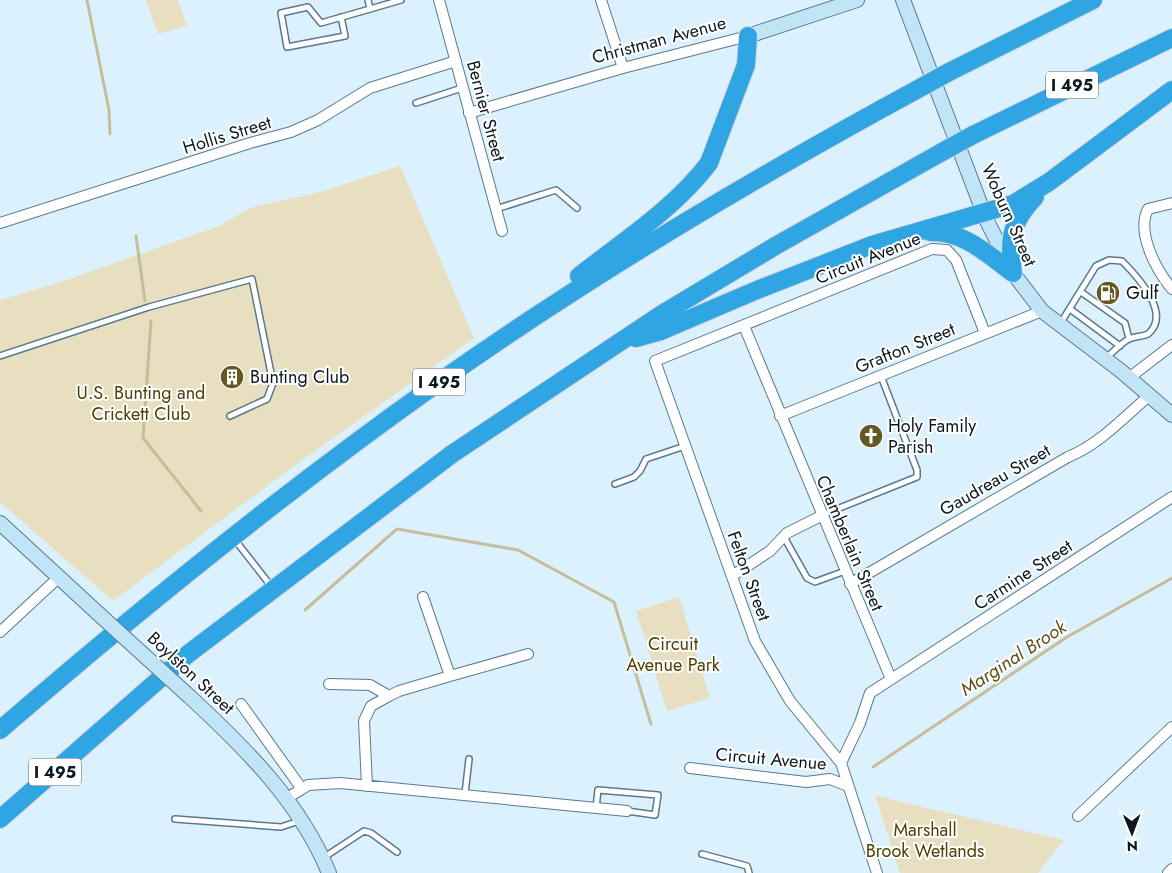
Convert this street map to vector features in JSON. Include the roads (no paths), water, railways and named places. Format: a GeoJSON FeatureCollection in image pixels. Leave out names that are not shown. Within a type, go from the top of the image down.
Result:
{"type":"FeatureCollection","features":[{"type":"Feature","properties":{"kind":"highway","name":"I 495"},"geometry":{"type":"LineString","coordinates":[[0,730],[154,598],[232,536],[375,428],[474,358],[602,273],[714,204],[918,89],[1094,0]]}},
{"type":"Feature","properties":{"kind":"highway"},"geometry":{"type":"LineString","coordinates":[[474,358],[657,215],[699,176],[714,153],[734,100],[746,65],[748,36]]}},
{"type":"Feature","properties":{"kind":"highway","name":"I 495"},"geometry":{"type":"LineString","coordinates":[[0,820],[188,654],[452,454],[662,314],[777,245],[942,152],[1080,81],[1172,38]]}},
{"type":"Feature","properties":{"kind":"highway"},"geometry":{"type":"LineString","coordinates":[[623,341],[660,331],[847,254],[983,211],[1012,204],[1049,182],[1172,90]]}},
{"type":"Feature","properties":{"kind":"highway"},"geometry":{"type":"LineString","coordinates":[[1013,273],[1010,242],[1014,224],[1025,207],[1049,182]]}},
{"type":"Feature","properties":{"kind":"highway"},"geometry":{"type":"LineString","coordinates":[[909,234],[933,232],[950,234],[967,240],[1013,273]]}},
{"type":"Feature","properties":{"kind":"main road","name":"Christman Avenue"},"geometry":{"type":"LineString","coordinates":[[748,36],[857,0]]}},
{"type":"Feature","properties":{"kind":"main road","name":"Woburn Street"},"geometry":{"type":"LineString","coordinates":[[902,0],[983,211],[1013,273],[1042,311],[1129,378],[1172,415]]}},
{"type":"Feature","properties":{"kind":"main road","name":"Boylston Street"},"geometry":{"type":"LineString","coordinates":[[0,523],[190,697],[259,764],[287,798],[302,820],[329,873]]}},
{"type":"Feature","properties":{"kind":"street","name":"Bernier Street"},"geometry":{"type":"LineString","coordinates":[[439,0],[502,231]]}},
{"type":"Feature","properties":{"kind":"street"},"geometry":{"type":"LineString","coordinates":[[601,0],[623,68]]}},
{"type":"Feature","properties":{"kind":"street","name":"Christman Avenue"},"geometry":{"type":"LineString","coordinates":[[469,113],[623,68],[748,36]]}},
{"type":"Feature","properties":{"kind":"street","name":"Hollis Street"},"geometry":{"type":"LineString","coordinates":[[0,224],[291,132],[318,120],[370,88],[456,61]]}},
{"type":"Feature","properties":{"kind":"street"},"geometry":{"type":"LineString","coordinates":[[1172,202],[1148,209],[1143,218],[1143,231],[1159,274],[1172,290]]}},
{"type":"Feature","properties":{"kind":"street","name":"Circuit Avenue"},"geometry":{"type":"LineString","coordinates":[[744,326],[932,249],[947,250],[956,260],[985,334]]}},
{"type":"Feature","properties":{"kind":"street","name":"Grafton Street"},"geometry":{"type":"LineString","coordinates":[[780,416],[1042,311]]}},
{"type":"Feature","properties":{"kind":"street","name":"Chamberlain Street"},"geometry":{"type":"LineString","coordinates":[[744,326],[821,516],[891,679]]}},
{"type":"Feature","properties":{"kind":"street","name":"Felton Street"},"geometry":{"type":"LineString","coordinates":[[744,326],[655,362],[755,641],[785,693],[841,762],[877,873]]}},
{"type":"Feature","properties":{"kind":"street"},"geometry":{"type":"LineString","coordinates":[[1129,378],[1172,345]]}},
{"type":"Feature","properties":{"kind":"street","name":"Gaudreau Street"},"geometry":{"type":"LineString","coordinates":[[850,584],[1059,462],[1082,451],[1101,438],[1150,395]]}},
{"type":"Feature","properties":{"kind":"street","name":"Carmine Street"},"geometry":{"type":"LineString","coordinates":[[891,679],[1172,497]]}},
{"type":"Feature","properties":{"kind":"street"},"geometry":{"type":"LineString","coordinates":[[732,576],[770,551],[784,536],[821,516]]}},
{"type":"Feature","properties":{"kind":"street"},"geometry":{"type":"LineString","coordinates":[[0,632],[58,578]]}},
{"type":"Feature","properties":{"kind":"street"},"geometry":{"type":"LineString","coordinates":[[423,597],[450,676]]}},
{"type":"Feature","properties":{"kind":"street"},"geometry":{"type":"LineString","coordinates":[[367,786],[364,721],[371,706],[399,691],[528,654]]}},
{"type":"Feature","properties":{"kind":"street"},"geometry":{"type":"LineString","coordinates":[[841,762],[860,723],[870,693],[891,679]]}},
{"type":"Feature","properties":{"kind":"street"},"geometry":{"type":"LineString","coordinates":[[328,684],[370,685],[389,696]]}},
{"type":"Feature","properties":{"kind":"street"},"geometry":{"type":"LineString","coordinates":[[240,704],[302,789]]}},
{"type":"Feature","properties":{"kind":"street"},"geometry":{"type":"LineString","coordinates":[[1078,816],[1172,727]]}},
{"type":"Feature","properties":{"kind":"street","name":"Circuit Avenue"},"geometry":{"type":"LineString","coordinates":[[690,768],[806,782],[830,779],[848,786]]}},
{"type":"Feature","properties":{"kind":"street"},"geometry":{"type":"LineString","coordinates":[[287,798],[308,785],[340,783],[627,811]]}},
{"type":"Feature","properties":{"kind":"street"},"geometry":{"type":"LineString","coordinates":[[1168,873],[1172,869]]}},
{"type":"Feature","properties":{"kind":"lane"},"geometry":{"type":"LineString","coordinates":[[368,0],[370,9]]}},
{"type":"Feature","properties":{"kind":"lane"},"geometry":{"type":"LineString","coordinates":[[341,17],[345,36],[287,47],[280,13],[308,7],[321,23],[341,17],[401,0]]}},
{"type":"Feature","properties":{"kind":"lane"},"geometry":{"type":"LineString","coordinates":[[416,102],[462,88]]}},
{"type":"Feature","properties":{"kind":"lane"},"geometry":{"type":"LineString","coordinates":[[496,209],[556,190],[577,208]]}},
{"type":"Feature","properties":{"kind":"lane"},"geometry":{"type":"LineString","coordinates":[[1059,325],[1096,266],[1109,260],[1122,261],[1159,300],[1162,309],[1159,323],[1148,334],[1129,339],[1105,359]]}},
{"type":"Feature","properties":{"kind":"lane"},"geometry":{"type":"LineString","coordinates":[[0,356],[150,307],[252,279],[273,383],[267,399],[230,416]]}},
{"type":"Feature","properties":{"kind":"lane"},"geometry":{"type":"LineString","coordinates":[[1081,292],[1097,307],[1117,320],[1126,323],[1129,339]]}},
{"type":"Feature","properties":{"kind":"lane"},"geometry":{"type":"LineString","coordinates":[[1070,309],[1097,325],[1106,336],[1120,346]]}},
{"type":"Feature","properties":{"kind":"lane"},"geometry":{"type":"LineString","coordinates":[[1106,336],[1109,330]]}},
{"type":"Feature","properties":{"kind":"lane"},"geometry":{"type":"LineString","coordinates":[[821,516],[917,477],[917,470],[881,376]]}},
{"type":"Feature","properties":{"kind":"lane"},"geometry":{"type":"LineString","coordinates":[[615,484],[634,477],[640,471],[646,459],[685,446]]}},
{"type":"Feature","properties":{"kind":"lane"},"geometry":{"type":"LineString","coordinates":[[232,536],[273,588]]}},
{"type":"Feature","properties":{"kind":"lane"},"geometry":{"type":"LineString","coordinates":[[784,536],[807,578],[815,582],[845,571]]}},
{"type":"Feature","properties":{"kind":"lane"},"geometry":{"type":"LineString","coordinates":[[465,794],[469,758]]}},
{"type":"Feature","properties":{"kind":"lane"},"geometry":{"type":"LineString","coordinates":[[596,808],[598,790],[658,796],[655,816],[627,811]]}},
{"type":"Feature","properties":{"kind":"lane"},"geometry":{"type":"LineString","coordinates":[[175,819],[281,827],[302,820]]}},
{"type":"Feature","properties":{"kind":"lane"},"geometry":{"type":"LineString","coordinates":[[323,858],[364,831],[371,832],[397,852]]}},
{"type":"Feature","properties":{"kind":"lane"},"geometry":{"type":"LineString","coordinates":[[702,854],[747,866],[748,873]]}},
{"type":"Feature","properties":{"kind":"waterway","name":"Marginal Brook"},"geometry":{"type":"LineString","coordinates":[[87,0],[109,110],[110,134]]}},
{"type":"Feature","properties":{"kind":"waterway","name":"Marginal Brook"},"geometry":{"type":"LineString","coordinates":[[136,236],[145,301]]}},
{"type":"Feature","properties":{"kind":"waterway","name":"Marginal Brook"},"geometry":{"type":"LineString","coordinates":[[151,321],[143,438],[201,511]]}},
{"type":"Feature","properties":{"kind":"waterway","name":"Marginal Brook"},"geometry":{"type":"LineString","coordinates":[[305,610],[397,529],[518,550],[614,602],[651,724]]}},
{"type":"Feature","properties":{"kind":"waterway","name":"Marginal Brook"},"geometry":{"type":"LineString","coordinates":[[873,767],[1067,637],[1172,578]]}},
{"type":"Feature","properties":{"kind":"place","name":"Gulf"},"geometry":{"type":"Point","coordinates":[1108,293]}},
{"type":"Feature","properties":{"kind":"place","name":"Bunting Club"},"geometry":{"type":"Point","coordinates":[232,377]}},
{"type":"Feature","properties":{"kind":"place","name":"Holy Family Parish"},"geometry":{"type":"Point","coordinates":[871,436]}},
{"type":"Feature","properties":{"kind":"park label","name":"U.S. Bunting and Crickett Club"},"geometry":{"type":"Point","coordinates":[141,403]}},
{"type":"Feature","properties":{"kind":"park label","name":"Circuit Avenue Park"},"geometry":{"type":"Point","coordinates":[673,654]}},
{"type":"Feature","properties":{"kind":"park label","name":"Marshall Brook Wetlands"},"geometry":{"type":"Point","coordinates":[925,840]}}]}
